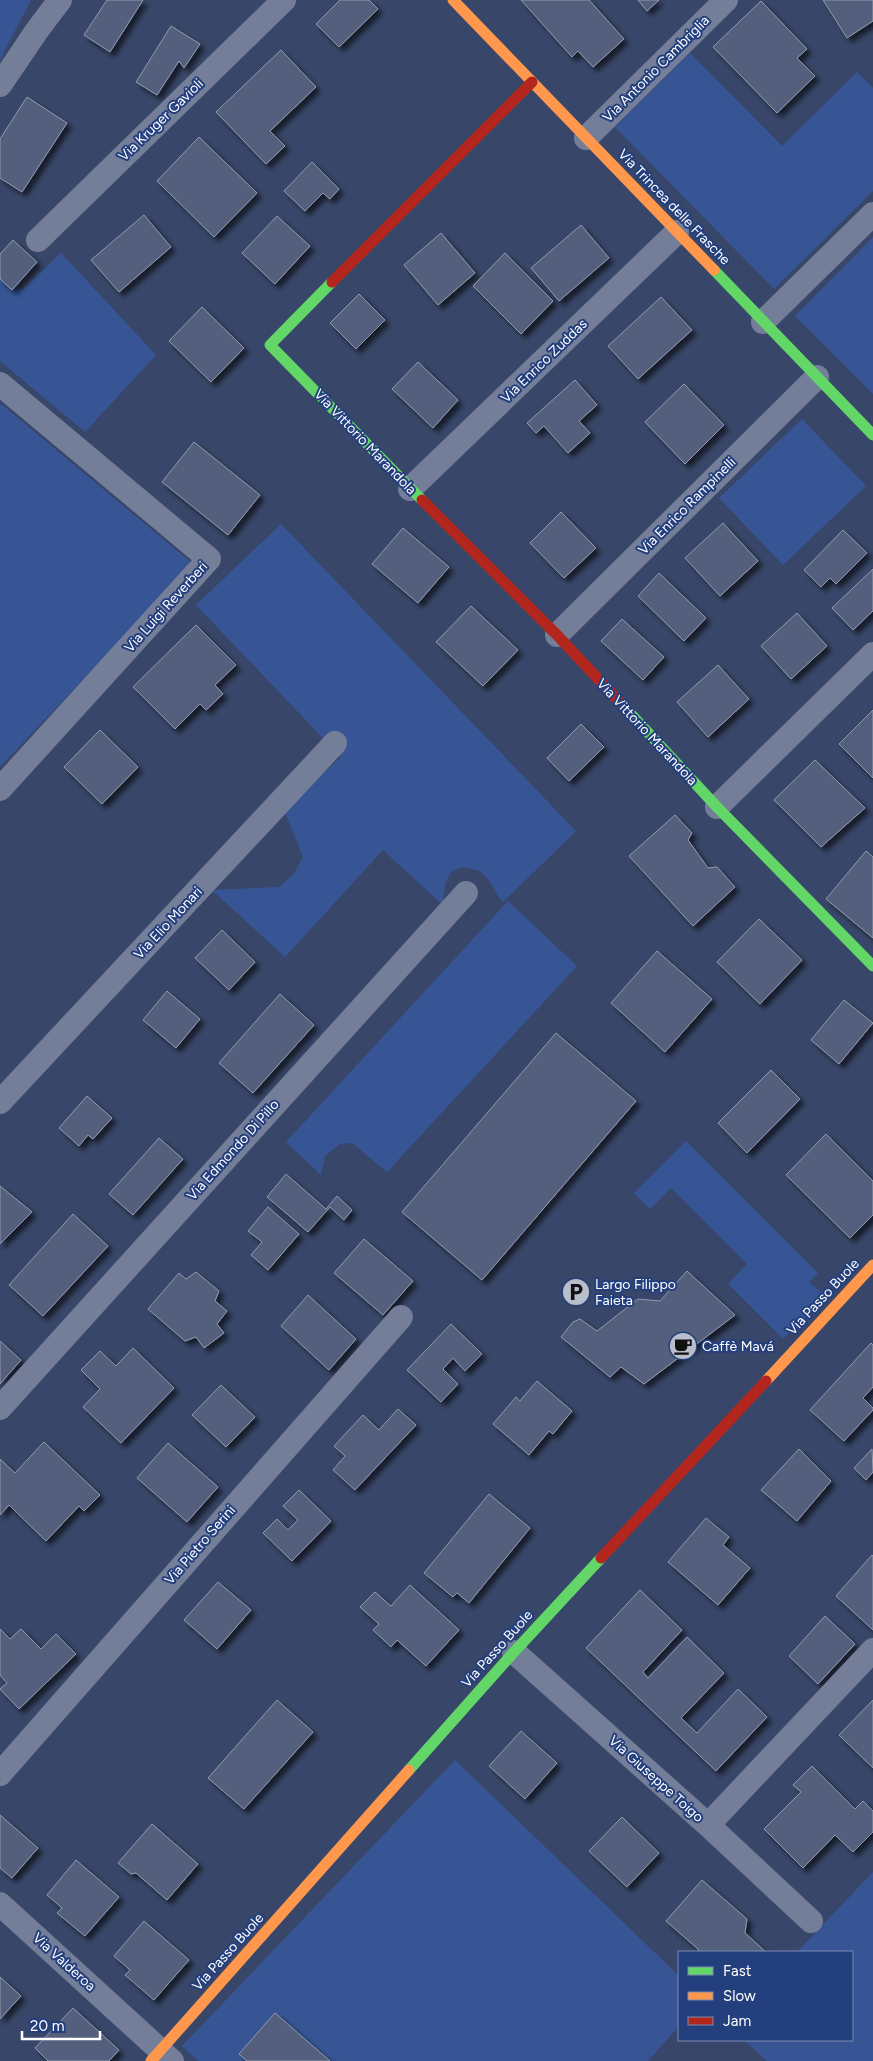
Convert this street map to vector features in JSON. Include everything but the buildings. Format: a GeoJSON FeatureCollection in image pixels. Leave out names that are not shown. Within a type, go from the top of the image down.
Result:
{"type":"FeatureCollection","features":[{"type":"Feature","properties":{"kind":"street"},"geometry":{"type":"LineString","coordinates":[[0,85],[60,0]]}},
{"type":"Feature","properties":{"kind":"street","name":"Via Kruger Gavioli"},"geometry":{"type":"LineString","coordinates":[[38,240],[284,0]]}},
{"type":"Feature","properties":{"kind":"street","name":"Via Trincea delle Frasche"},"geometry":{"type":"LineString","coordinates":[[453,0],[873,435]]}},
{"type":"Feature","properties":{"kind":"street","name":"Via Antonio Cambriglia"},"geometry":{"type":"LineString","coordinates":[[586,138],[726,0]]}},
{"type":"Feature","properties":{"kind":"street","name":"Via Vittorio Marandola"},"geometry":{"type":"LineString","coordinates":[[532,82],[270,345],[410,490],[557,635],[717,807],[873,966]]}},
{"type":"Feature","properties":{"kind":"street"},"geometry":{"type":"LineString","coordinates":[[763,322],[873,214]]}},
{"type":"Feature","properties":{"kind":"street","name":"Via Enrico Zuddas"},"geometry":{"type":"LineString","coordinates":[[410,490],[677,232]]}},
{"type":"Feature","properties":{"kind":"street","name":"Via Enrico Rampinelli"},"geometry":{"type":"LineString","coordinates":[[557,635],[817,377]]}},
{"type":"Feature","properties":{"kind":"street","name":"Via Luigi Reverberi"},"geometry":{"type":"LineString","coordinates":[[0,384],[209,559],[0,789]]}},
{"type":"Feature","properties":{"kind":"street"},"geometry":{"type":"LineString","coordinates":[[717,807],[873,654]]}},
{"type":"Feature","properties":{"kind":"street","name":"Via Elio Monari"},"geometry":{"type":"LineString","coordinates":[[0,1102],[336,744]]}},
{"type":"Feature","properties":{"kind":"street","name":"Via Edmondo Di Pillo"},"geometry":{"type":"LineString","coordinates":[[0,1408],[466,893]]}},
{"type":"Feature","properties":{"kind":"street","name":"Via Passo Buole"},"geometry":{"type":"LineString","coordinates":[[161,2057],[514,1652],[873,1265]]}},
{"type":"Feature","properties":{"kind":"street","name":"Via Pietro Serini"},"geometry":{"type":"LineString","coordinates":[[0,1774],[401,1317]]}},
{"type":"Feature","properties":{"kind":"street","name":"Via Giuseppe Toigo"},"geometry":{"type":"LineString","coordinates":[[514,1652],[708,1825],[873,1650]]}},
{"type":"Feature","properties":{"kind":"street"},"geometry":{"type":"LineString","coordinates":[[708,1825],[811,1921]]}},
{"type":"Feature","properties":{"kind":"street","name":"Via Valderoa"},"geometry":{"type":"LineString","coordinates":[[0,1904],[161,2057]]}},
{"type":"Feature","properties":{"kind":"shaded area"},"geometry":{"type":"Polygon","coordinates":[[[0,0],[31,0],[0,60],[0,0]]]}},
{"type":"Feature","properties":{"kind":"shaded area"},"geometry":{"type":"Polygon","coordinates":[[[690,53],[782,146],[857,72],[873,88],[873,191],[774,289],[615,127],[690,53]]]}},
{"type":"Feature","properties":{"kind":"shaded area"},"geometry":{"type":"Polygon","coordinates":[[[873,237],[873,394],[795,316],[873,237]]]}},
{"type":"Feature","properties":{"kind":"shaded area"},"geometry":{"type":"Polygon","coordinates":[[[61,253],[156,355],[85,432],[0,361],[0,275],[22,290],[61,253]]]}},
{"type":"Feature","properties":{"kind":"shaded area"},"geometry":{"type":"Polygon","coordinates":[[[0,403],[193,564],[0,767],[0,403]]]}},
{"type":"Feature","properties":{"kind":"shaded area"},"geometry":{"type":"Polygon","coordinates":[[[802,419],[866,486],[783,565],[719,498],[802,419]]]}},
{"type":"Feature","properties":{"kind":"shaded area"},"geometry":{"type":"Polygon","coordinates":[[[281,524],[576,831],[503,902],[489,880],[482,873],[469,868],[461,868],[455,870],[447,879],[444,906],[383,850],[285,957],[212,890],[279,887],[293,875],[303,857],[284,810],[341,757],[196,605],[281,524]]]}},
{"type":"Feature","properties":{"kind":"shaded area"},"geometry":{"type":"Polygon","coordinates":[[[508,901],[577,966],[387,1172],[352,1143],[340,1144],[325,1156],[321,1175],[286,1142],[508,901]]]}},
{"type":"Feature","properties":{"kind":"shaded area"},"geometry":{"type":"Polygon","coordinates":[[[686,1141],[818,1273],[809,1282],[826,1296],[783,1339],[728,1284],[747,1264],[671,1188],[650,1209],[634,1193],[686,1141]]]}},
{"type":"Feature","properties":{"kind":"shaded area"},"geometry":{"type":"Polygon","coordinates":[[[455,1760],[678,1975],[678,2027],[648,2061],[198,2061],[182,2046],[455,1760]]]}},
{"type":"Feature","properties":{"kind":"shaded area"},"geometry":{"type":"Polygon","coordinates":[[[873,1872],[873,2061],[767,2061],[745,2041],[853,2041],[853,1951],[798,1951],[873,1872]]]}},
{"type":"Feature","properties":{"kind":"traffic: fast"},"geometry":{"type":"LineString","coordinates":[[714,270],[873,435]]}},
{"type":"Feature","properties":{"kind":"traffic: fast"},"geometry":{"type":"LineString","coordinates":[[332,282],[270,345],[422,500]]}},
{"type":"Feature","properties":{"kind":"traffic: fast"},"geometry":{"type":"LineString","coordinates":[[628,711],[717,807],[873,966]]}},
{"type":"Feature","properties":{"kind":"traffic: fast"},"geometry":{"type":"LineString","coordinates":[[409,1770],[601,1558]]}},
{"type":"Feature","properties":{"kind":"traffic: slow"},"geometry":{"type":"LineString","coordinates":[[453,0],[714,270]]}},
{"type":"Feature","properties":{"kind":"traffic: slow"},"geometry":{"type":"LineString","coordinates":[[766,1381],[873,1265]]}},
{"type":"Feature","properties":{"kind":"traffic: slow"},"geometry":{"type":"LineString","coordinates":[[151,2061],[409,1770]]}},
{"type":"Feature","properties":{"kind":"traffic: jam"},"geometry":{"type":"LineString","coordinates":[[332,282],[532,82]]}},
{"type":"Feature","properties":{"kind":"traffic: jam"},"geometry":{"type":"LineString","coordinates":[[422,500],[557,635],[628,711]]}},
{"type":"Feature","properties":{"kind":"traffic: jam"},"geometry":{"type":"LineString","coordinates":[[601,1558],[766,1381]]}},
{"type":"Feature","properties":{"kind":"place","name":"Largo Filippo Faieta"},"geometry":{"type":"Point","coordinates":[576,1292]}},
{"type":"Feature","properties":{"kind":"place","name":"Caffè Mavá"},"geometry":{"type":"Point","coordinates":[683,1346]}}]}
